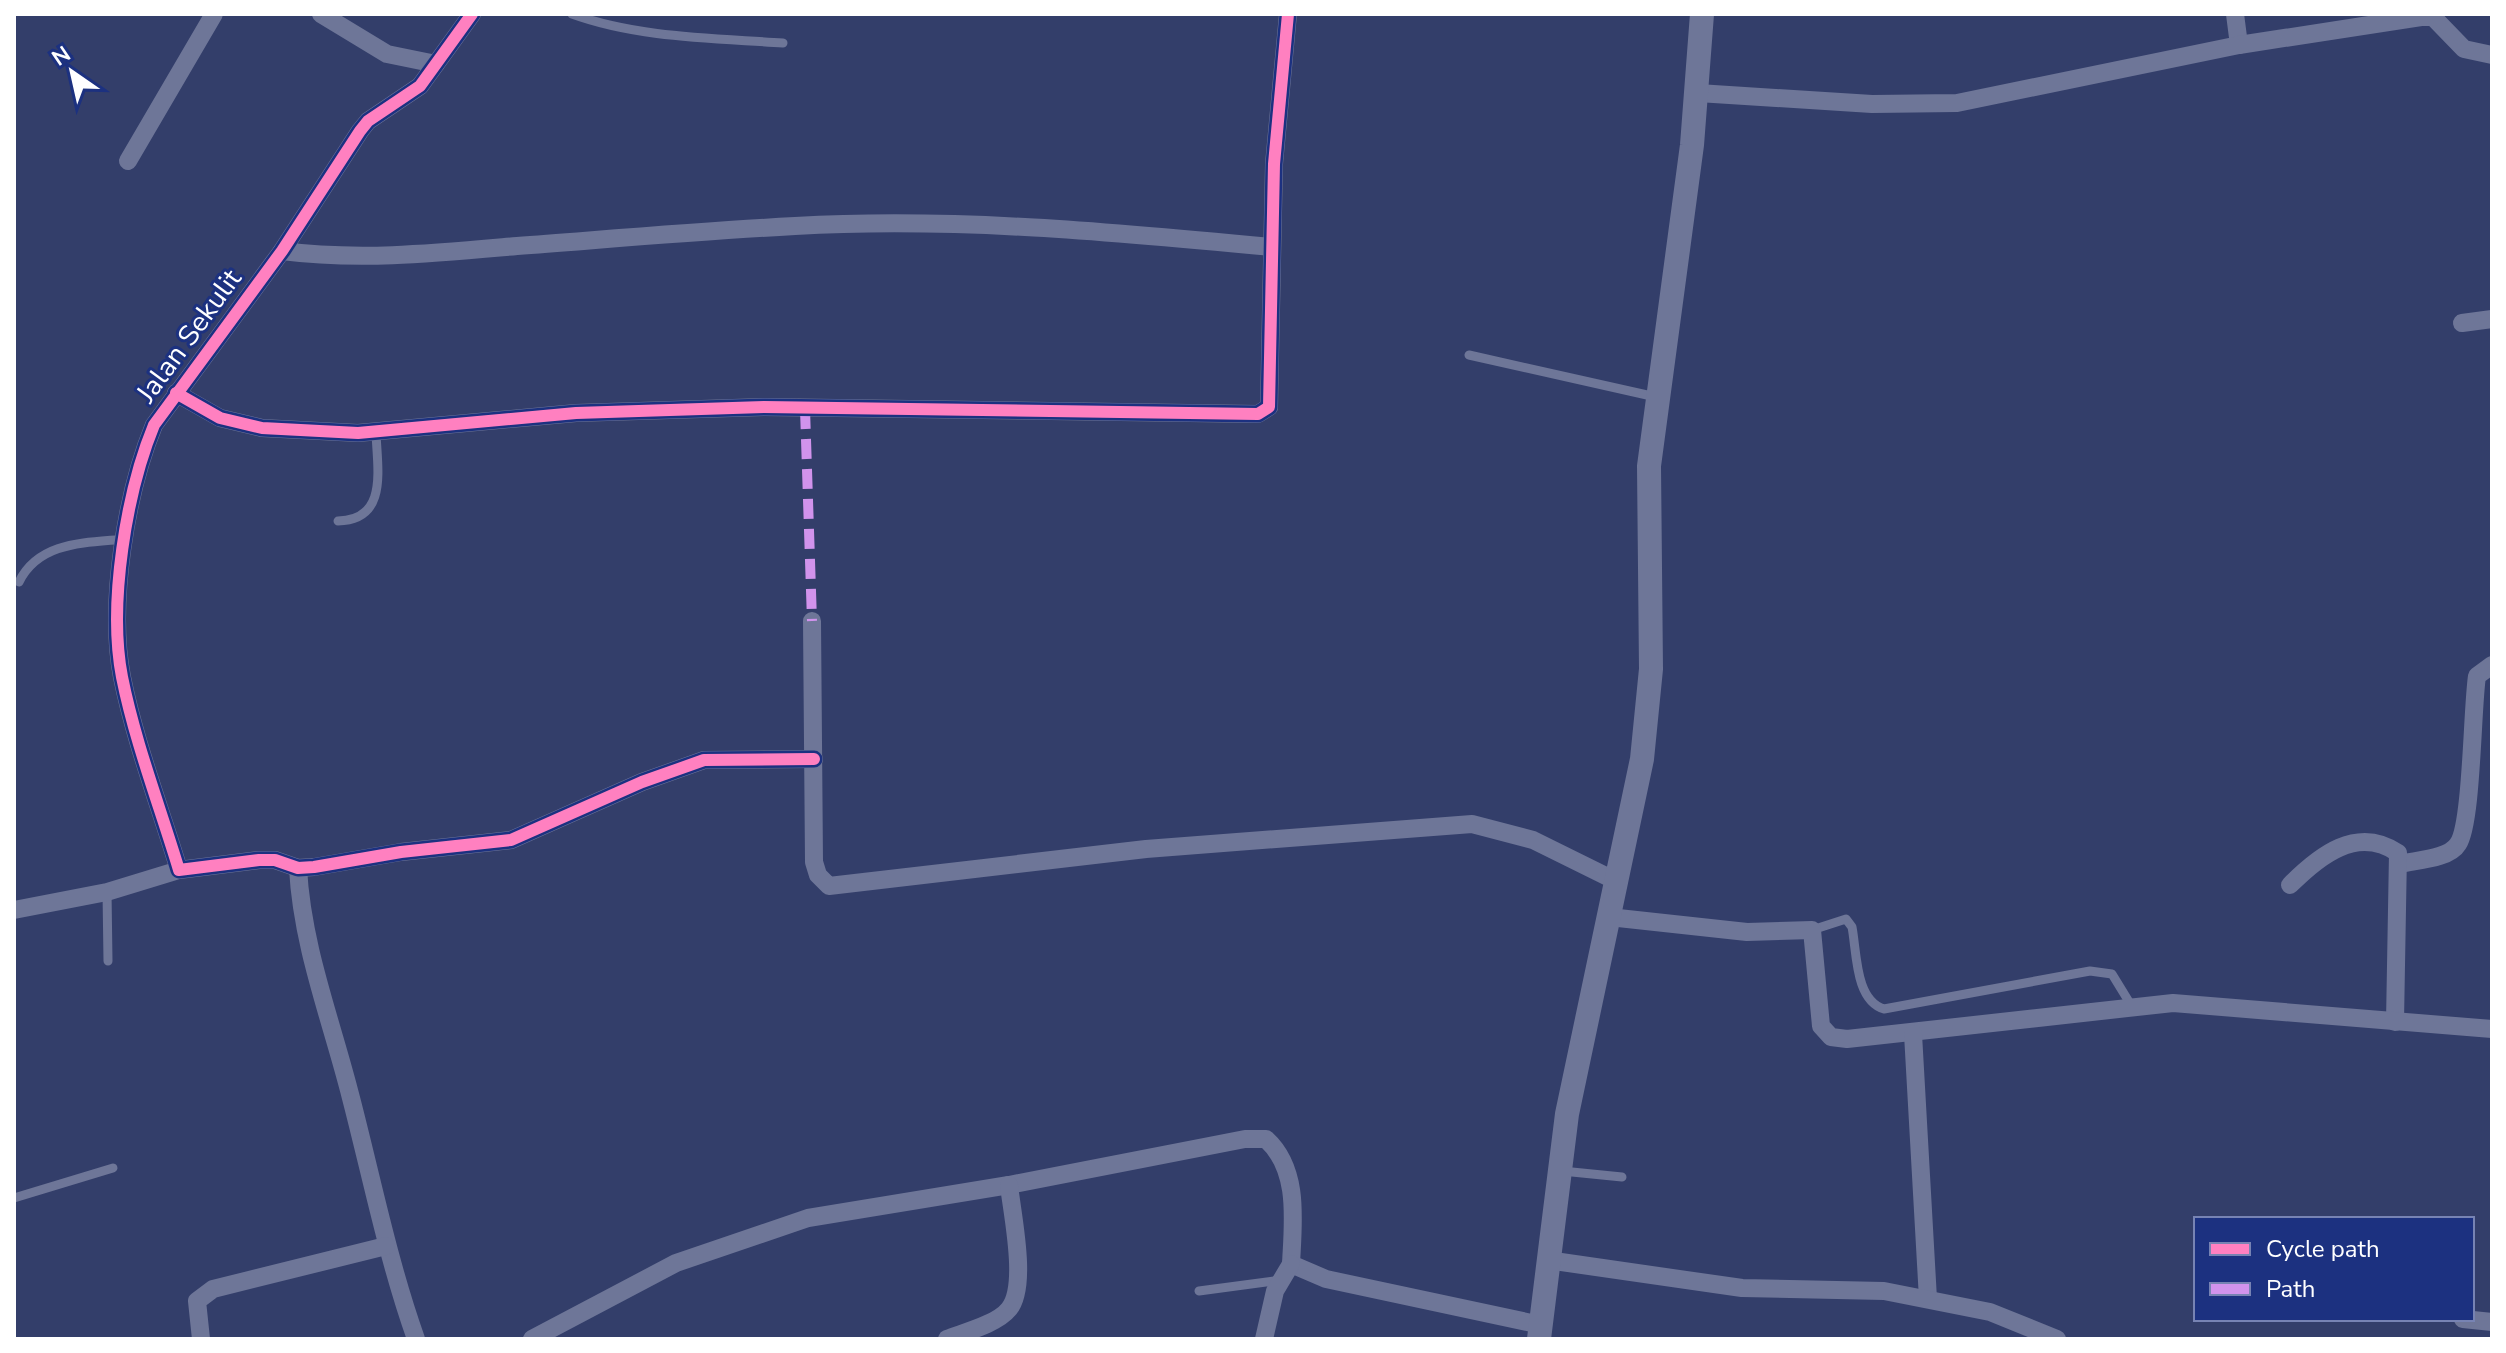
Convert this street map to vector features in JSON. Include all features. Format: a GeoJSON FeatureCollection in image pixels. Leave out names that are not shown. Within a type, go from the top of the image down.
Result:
{"type":"FeatureCollection","features":[{"type":"Feature","properties":{"kind":"street"},"geometry":{"type":"LineString","coordinates":[[128,161],[214,14]]}},
{"type":"Feature","properties":{"kind":"street"},"geometry":{"type":"LineString","coordinates":[[321,14],[387,54],[436,64]]}},
{"type":"Feature","properties":{"kind":"street","name":"Jalan Sekulit"},"geometry":{"type":"LineString","coordinates":[[179,870],[122,675],[118,613],[126,539],[145,446],[154,425],[282,251],[368,121],[413,92],[472,14]]}},
{"type":"Feature","properties":{"kind":"street"},"geometry":{"type":"LineString","coordinates":[[176,393],[220,418],[262,428],[376,432],[576,413],[764,407],[1258,414],[1269,407],[1274,153],[1288,14]]}},
{"type":"Feature","properties":{"kind":"street"},"geometry":{"type":"LineString","coordinates":[[1286,1272],[1540,1332],[1559,1170],[1585,1020],[1634,805],[1647,714],[1651,669],[1647,493],[1656,397],[1698,93],[1702,14]]}},
{"type":"Feature","properties":{"kind":"street"},"geometry":{"type":"LineString","coordinates":[[2235,14],[2239,45]]}},
{"type":"Feature","properties":{"kind":"street"},"geometry":{"type":"LineString","coordinates":[[1698,93],[1872,104],[1947,104],[2239,45],[2433,17],[2464,49],[2492,55]]}},
{"type":"Feature","properties":{"kind":"street"},"geometry":{"type":"LineString","coordinates":[[282,251],[330,257],[393,257],[661,235],[842,225],[1104,231],[1272,247]]}},
{"type":"Feature","properties":{"kind":"street"},"geometry":{"type":"LineString","coordinates":[[2462,323],[2492,319]]}},
{"type":"Feature","properties":{"kind":"street"},"geometry":{"type":"LineString","coordinates":[[812,621],[814,862],[818,875],[829,886],[1146,849],[1472,824],[1533,840],[1616,881]]}},
{"type":"Feature","properties":{"kind":"street"},"geometry":{"type":"LineString","coordinates":[[2400,864],[2450,852],[2458,844],[2465,813],[2477,676],[2492,665]]}},
{"type":"Feature","properties":{"kind":"street"},"geometry":{"type":"LineString","coordinates":[[14,910],[107,892],[179,870],[259,860],[275,860],[298,868],[401,852],[511,840],[547,827],[642,782],[704,760],[814,759]]}},
{"type":"Feature","properties":{"kind":"street"},"geometry":{"type":"LineString","coordinates":[[2290,885],[2315,860],[2351,843],[2386,845],[2398,853],[2395,1022]]}},
{"type":"Feature","properties":{"kind":"street"},"geometry":{"type":"LineString","coordinates":[[298,868],[300,911],[351,1098],[386,1246],[416,1339]]}},
{"type":"Feature","properties":{"kind":"street"},"geometry":{"type":"LineString","coordinates":[[1609,917],[1747,932],[1812,930],[1818,1013],[1824,1032],[1847,1039],[1913,1034],[2131,1005],[2197,1004],[2492,1029]]}},
{"type":"Feature","properties":{"kind":"street"},"geometry":{"type":"LineString","coordinates":[[1913,1034],[1928,1299]]}},
{"type":"Feature","properties":{"kind":"street"},"geometry":{"type":"LineString","coordinates":[[532,1339],[662,1269],[778,1226],[833,1213],[1009,1185],[1219,1143],[1266,1139],[1275,1148],[1290,1180],[1286,1272],[1267,1316],[1264,1339]]}},
{"type":"Feature","properties":{"kind":"street"},"geometry":{"type":"LineString","coordinates":[[947,1339],[1001,1315],[1016,1297],[1017,1262],[1009,1185]]}},
{"type":"Feature","properties":{"kind":"street"},"geometry":{"type":"LineString","coordinates":[[201,1339],[197,1301],[213,1289],[386,1246]]}},
{"type":"Feature","properties":{"kind":"street"},"geometry":{"type":"LineString","coordinates":[[1547,1260],[1742,1288],[1824,1287],[1884,1291],[1990,1312],[2057,1339]]}},
{"type":"Feature","properties":{"kind":"lane"},"geometry":{"type":"LineString","coordinates":[[572,14],[598,23],[685,36],[783,43]]}},
{"type":"Feature","properties":{"kind":"lane"},"geometry":{"type":"LineString","coordinates":[[1469,355],[1656,397]]}},
{"type":"Feature","properties":{"kind":"lane"},"geometry":{"type":"LineString","coordinates":[[338,521],[362,515],[378,495],[376,432]]}},
{"type":"Feature","properties":{"kind":"lane"},"geometry":{"type":"LineString","coordinates":[[19,582],[35,559],[59,548],[126,539]]}},
{"type":"Feature","properties":{"kind":"lane"},"geometry":{"type":"LineString","coordinates":[[107,892],[108,961]]}},
{"type":"Feature","properties":{"kind":"lane"},"geometry":{"type":"LineString","coordinates":[[1812,930],[1846,919],[1852,927],[1866,995],[1874,1006],[1884,1009],[2090,971],[2112,974],[2131,1005]]}},
{"type":"Feature","properties":{"kind":"lane"},"geometry":{"type":"LineString","coordinates":[[14,1198],[113,1168]]}},
{"type":"Feature","properties":{"kind":"lane"},"geometry":{"type":"LineString","coordinates":[[1559,1170],[1622,1177]]}},
{"type":"Feature","properties":{"kind":"lane"},"geometry":{"type":"LineString","coordinates":[[1199,1291],[1286,1272]]}},
{"type":"Feature","properties":{"kind":"marked path"},"geometry":{"type":"LineString","coordinates":[[805,409],[812,621]]}},
{"type":"Feature","properties":{"kind":"cycle path"},"geometry":{"type":"LineString","coordinates":[[472,14],[420,86],[368,121],[360,131],[282,251],[154,425],[144,452],[122,549],[118,648],[134,726],[179,870],[259,860],[275,860],[298,868],[314,867],[401,852],[511,840],[642,782],[704,760],[814,759]]}},
{"type":"Feature","properties":{"kind":"cycle path"},"geometry":{"type":"LineString","coordinates":[[176,393],[220,418],[262,428],[358,433],[576,413],[764,407],[1258,414],[1269,407],[1274,164],[1288,14]]}}]}
